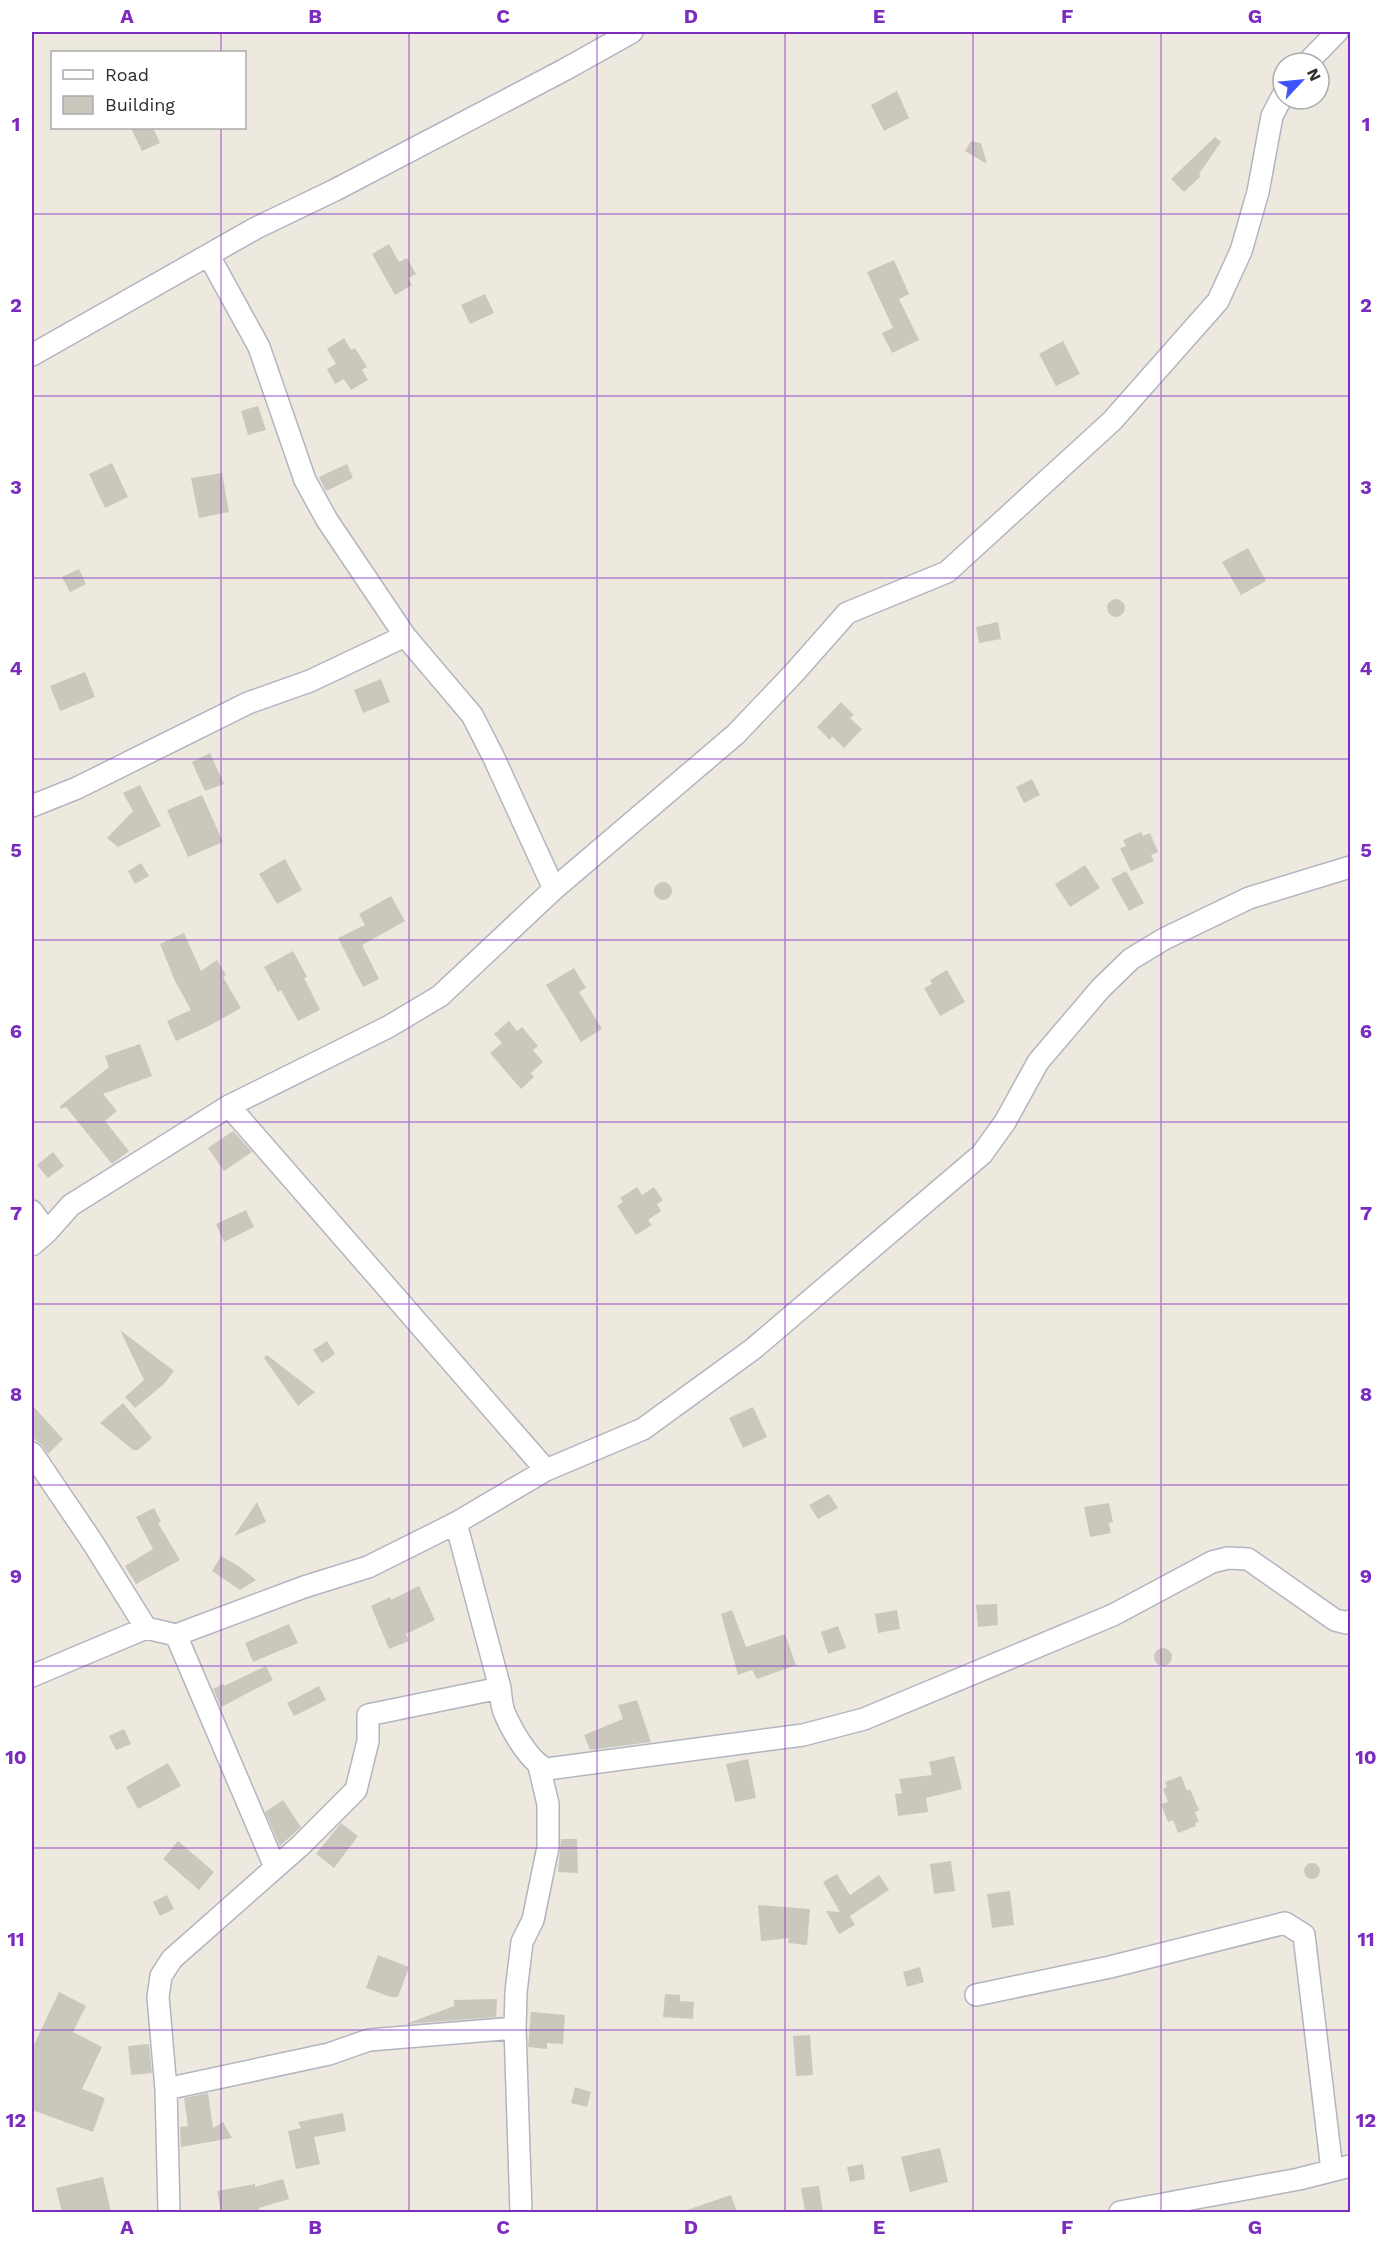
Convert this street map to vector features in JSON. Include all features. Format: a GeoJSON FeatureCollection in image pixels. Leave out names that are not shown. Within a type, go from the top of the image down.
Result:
{"type":"FeatureCollection","features":[{"type":"Feature","properties":{"kind":"street"},"geometry":{"type":"LineString","coordinates":[[32,355],[256,228],[346,185],[632,32]]}},
{"type":"Feature","properties":{"kind":"street"},"geometry":{"type":"LineString","coordinates":[[1319,51],[1337,32]]}},
{"type":"Feature","properties":{"kind":"street"},"geometry":{"type":"LineString","coordinates":[[39,1238],[71,1205],[229,1106],[370,1037],[440,996],[554,889],[736,734],[847,613],[947,572],[1112,421],[1218,301],[1241,251],[1258,192],[1275,111]]}},
{"type":"Feature","properties":{"kind":"street"},"geometry":{"type":"LineString","coordinates":[[209,256],[259,347],[305,480],[327,520],[405,636],[472,715],[554,889]]}},
{"type":"Feature","properties":{"kind":"street"},"geometry":{"type":"LineString","coordinates":[[32,806],[77,788],[248,703],[319,677],[405,636]]}},
{"type":"Feature","properties":{"kind":"street"},"geometry":{"type":"LineString","coordinates":[[32,1676],[146,1628],[176,1635],[304,1587],[368,1567],[456,1523],[546,1470],[643,1430],[753,1349],[982,1154],[1005,1122],[1038,1062],[1101,988],[1131,959],[1164,939],[1249,898],[1350,867]]}},
{"type":"Feature","properties":{"kind":"street"},"geometry":{"type":"LineString","coordinates":[[229,1106],[546,1470]]}},
{"type":"Feature","properties":{"kind":"street"},"geometry":{"type":"LineString","coordinates":[[32,1211],[39,1238]]}},
{"type":"Feature","properties":{"kind":"street"},"geometry":{"type":"LineString","coordinates":[[32,1453],[93,1543],[146,1628]]}},
{"type":"Feature","properties":{"kind":"street"},"geometry":{"type":"LineString","coordinates":[[456,1523],[500,1688],[503,1709],[539,1766],[548,1804],[548,1847],[533,1920],[522,1942],[516,1992],[515,2028],[521,2212]]}},
{"type":"Feature","properties":{"kind":"street"},"geometry":{"type":"LineString","coordinates":[[539,1766],[555,1770],[803,1735],[864,1719],[1113,1615],[1212,1562],[1228,1558],[1248,1559],[1327,1614],[1347,1623],[1350,1621]]}},
{"type":"Feature","properties":{"kind":"street"},"geometry":{"type":"LineString","coordinates":[[176,1635],[275,1867]]}},
{"type":"Feature","properties":{"kind":"street"},"geometry":{"type":"LineString","coordinates":[[169,2212],[166,2090],[158,1997],[161,1976],[172,1959],[316,1831],[356,1790],[368,1741],[368,1715],[500,1688]]}},
{"type":"Feature","properties":{"kind":"street"},"geometry":{"type":"LineString","coordinates":[[976,1995],[1110,1967],[1285,1923],[1304,1935],[1341,2168],[1299,2179],[1120,2212]]}},
{"type":"Feature","properties":{"kind":"street"},"geometry":{"type":"LineString","coordinates":[[166,2090],[329,2054],[369,2040],[515,2028]]}},
{"type":"Feature","properties":{"kind":"building"},"geometry":{"type":"Polygon","coordinates":[[[897,91],[909,118],[884,131],[871,105],[897,91]]]}},
{"type":"Feature","properties":{"kind":"building"},"geometry":{"type":"Polygon","coordinates":[[[131,129],[153,129],[160,143],[142,151],[131,129]]]}},
{"type":"Feature","properties":{"kind":"building"},"geometry":{"type":"Polygon","coordinates":[[[1215,137],[1221,142],[1199,174],[1201,176],[1184,192],[1171,179],[1215,137]]]}},
{"type":"Feature","properties":{"kind":"building"},"geometry":{"type":"Polygon","coordinates":[[[971,141],[981,143],[987,164],[965,151],[971,141]]]}},
{"type":"Feature","properties":{"kind":"building"},"geometry":{"type":"Polygon","coordinates":[[[389,244],[399,262],[407,258],[416,274],[408,278],[412,285],[395,295],[372,254],[389,244]]]}},
{"type":"Feature","properties":{"kind":"building"},"geometry":{"type":"Polygon","coordinates":[[[894,260],[909,294],[899,299],[919,340],[892,353],[882,333],[893,328],[867,272],[894,260]]]}},
{"type":"Feature","properties":{"kind":"building"},"geometry":{"type":"Polygon","coordinates":[[[485,294],[494,313],[470,324],[461,305],[485,294]]]}},
{"type":"Feature","properties":{"kind":"building"},"geometry":{"type":"Polygon","coordinates":[[[344,338],[351,350],[355,348],[367,367],[362,370],[368,380],[351,390],[344,379],[335,384],[327,369],[336,364],[327,349],[344,338]]]}},
{"type":"Feature","properties":{"kind":"building"},"geometry":{"type":"Polygon","coordinates":[[[1063,341],[1080,374],[1056,386],[1039,354],[1063,341]]]}},
{"type":"Feature","properties":{"kind":"building"},"geometry":{"type":"Polygon","coordinates":[[[258,406],[266,430],[248,435],[241,411],[258,406]]]}},
{"type":"Feature","properties":{"kind":"building"},"geometry":{"type":"Polygon","coordinates":[[[112,463],[128,497],[105,508],[89,474],[112,463]]]}},
{"type":"Feature","properties":{"kind":"building"},"geometry":{"type":"Polygon","coordinates":[[[347,464],[353,478],[326,491],[319,477],[347,464]]]}},
{"type":"Feature","properties":{"kind":"building"},"geometry":{"type":"Polygon","coordinates":[[[222,473],[229,512],[199,518],[191,478],[222,473]]]}},
{"type":"Feature","properties":{"kind":"building"},"geometry":{"type":"Polygon","coordinates":[[[1248,548],[1266,581],[1241,595],[1222,562],[1248,548]]]}},
{"type":"Feature","properties":{"kind":"building"},"geometry":{"type":"Polygon","coordinates":[[[79,569],[86,584],[70,592],[62,577],[79,569]]]}},
{"type":"Feature","properties":{"kind":"building"},"geometry":{"type":"Polygon","coordinates":[[[1116,599],[1122,602],[1125,608],[1122,614],[1116,617],[1110,614],[1107,608],[1110,602],[1116,599]]]}},
{"type":"Feature","properties":{"kind":"building"},"geometry":{"type":"Polygon","coordinates":[[[998,622],[1001,639],[979,643],[976,627],[998,622]]]}},
{"type":"Feature","properties":{"kind":"building"},"geometry":{"type":"Polygon","coordinates":[[[85,672],[95,697],[60,711],[50,686],[85,672]]]}},
{"type":"Feature","properties":{"kind":"building"},"geometry":{"type":"Polygon","coordinates":[[[381,679],[390,702],[363,713],[354,690],[381,679]]]}},
{"type":"Feature","properties":{"kind":"building"},"geometry":{"type":"Polygon","coordinates":[[[841,702],[854,715],[850,718],[862,729],[844,748],[832,736],[830,740],[817,727],[841,702]]]}},
{"type":"Feature","properties":{"kind":"building"},"geometry":{"type":"Polygon","coordinates":[[[210,753],[224,784],[205,791],[192,762],[210,753]]]}},
{"type":"Feature","properties":{"kind":"building"},"geometry":{"type":"Polygon","coordinates":[[[1032,779],[1040,795],[1024,803],[1016,787],[1032,779]]]}},
{"type":"Feature","properties":{"kind":"building"},"geometry":{"type":"Polygon","coordinates":[[[140,785],[161,826],[118,847],[107,838],[133,811],[123,793],[140,785]]]}},
{"type":"Feature","properties":{"kind":"building"},"geometry":{"type":"Polygon","coordinates":[[[202,795],[223,842],[188,857],[167,810],[202,795]]]}},
{"type":"Feature","properties":{"kind":"building"},"geometry":{"type":"Polygon","coordinates":[[[1141,832],[1143,836],[1150,833],[1158,852],[1151,855],[1154,861],[1131,871],[1120,848],[1126,846],[1123,840],[1141,832]]]}},
{"type":"Feature","properties":{"kind":"building"},"geometry":{"type":"Polygon","coordinates":[[[285,859],[302,890],[277,904],[259,874],[285,859]]]}},
{"type":"Feature","properties":{"kind":"building"},"geometry":{"type":"Polygon","coordinates":[[[141,863],[149,876],[135,884],[128,871],[141,863]]]}},
{"type":"Feature","properties":{"kind":"building"},"geometry":{"type":"Polygon","coordinates":[[[1085,865],[1100,888],[1070,907],[1055,884],[1085,865]]]}},
{"type":"Feature","properties":{"kind":"building"},"geometry":{"type":"Polygon","coordinates":[[[1126,871],[1144,903],[1129,911],[1111,879],[1126,871]]]}},
{"type":"Feature","properties":{"kind":"building"},"geometry":{"type":"Polygon","coordinates":[[[663,882],[671,887],[672,891],[667,899],[663,900],[655,895],[654,891],[659,883],[663,882]]]}},
{"type":"Feature","properties":{"kind":"building"},"geometry":{"type":"Polygon","coordinates":[[[391,896],[405,921],[362,945],[379,979],[363,987],[338,938],[365,925],[359,914],[391,896]]]}},
{"type":"Feature","properties":{"kind":"building"},"geometry":{"type":"Polygon","coordinates":[[[184,933],[201,971],[217,960],[226,975],[223,977],[241,1008],[176,1041],[167,1021],[191,1010],[175,981],[160,944],[184,933]]]}},
{"type":"Feature","properties":{"kind":"building"},"geometry":{"type":"Polygon","coordinates":[[[293,951],[307,977],[304,978],[320,1010],[298,1021],[281,990],[278,992],[264,967],[293,951]]]}},
{"type":"Feature","properties":{"kind":"building"},"geometry":{"type":"Polygon","coordinates":[[[574,968],[586,988],[579,992],[602,1029],[581,1042],[546,985],[574,968]]]}},
{"type":"Feature","properties":{"kind":"building"},"geometry":{"type":"Polygon","coordinates":[[[947,970],[965,1002],[940,1016],[924,988],[932,984],[930,980],[947,970]]]}},
{"type":"Feature","properties":{"kind":"building"},"geometry":{"type":"Polygon","coordinates":[[[509,1021],[517,1031],[522,1027],[538,1046],[533,1050],[543,1062],[531,1073],[534,1077],[521,1089],[490,1053],[502,1043],[494,1034],[509,1021]]]}},
{"type":"Feature","properties":{"kind":"building"},"geometry":{"type":"Polygon","coordinates":[[[140,1044],[152,1076],[103,1094],[117,1111],[105,1121],[129,1151],[112,1164],[66,1107],[61,1109],[60,1106],[109,1067],[105,1056],[140,1044]]]}},
{"type":"Feature","properties":{"kind":"building"},"geometry":{"type":"Polygon","coordinates":[[[233,1131],[252,1152],[224,1171],[208,1148],[233,1131]]]}},
{"type":"Feature","properties":{"kind":"building"},"geometry":{"type":"Polygon","coordinates":[[[53,1152],[64,1166],[48,1178],[37,1165],[53,1152]]]}},
{"type":"Feature","properties":{"kind":"building"},"geometry":{"type":"Polygon","coordinates":[[[637,1187],[642,1195],[654,1187],[663,1200],[657,1204],[661,1211],[648,1220],[652,1225],[636,1235],[617,1206],[623,1202],[620,1198],[637,1187]]]}},
{"type":"Feature","properties":{"kind":"building"},"geometry":{"type":"Polygon","coordinates":[[[246,1210],[254,1227],[224,1242],[216,1224],[246,1210]]]}},
{"type":"Feature","properties":{"kind":"building"},"geometry":{"type":"Polygon","coordinates":[[[120,1330],[174,1371],[164,1384],[135,1408],[125,1397],[144,1380],[120,1330]]]}},
{"type":"Feature","properties":{"kind":"building"},"geometry":{"type":"Polygon","coordinates":[[[327,1341],[335,1354],[322,1363],[313,1350],[327,1341]]]}},
{"type":"Feature","properties":{"kind":"building"},"geometry":{"type":"Polygon","coordinates":[[[267,1355],[315,1392],[298,1406],[264,1358],[267,1355]]]}},
{"type":"Feature","properties":{"kind":"building"},"geometry":{"type":"Polygon","coordinates":[[[123,1403],[152,1438],[138,1450],[133,1450],[100,1423],[123,1403]]]}},
{"type":"Feature","properties":{"kind":"building"},"geometry":{"type":"Polygon","coordinates":[[[32,1405],[63,1439],[48,1454],[32,1437],[32,1405]]]}},
{"type":"Feature","properties":{"kind":"building"},"geometry":{"type":"Polygon","coordinates":[[[753,1407],[767,1437],[743,1448],[729,1418],[753,1407]]]}},
{"type":"Feature","properties":{"kind":"building"},"geometry":{"type":"Polygon","coordinates":[[[829,1494],[838,1508],[818,1519],[809,1505],[829,1494]]]}},
{"type":"Feature","properties":{"kind":"building"},"geometry":{"type":"Polygon","coordinates":[[[257,1502],[266,1522],[234,1536],[257,1502]]]}},
{"type":"Feature","properties":{"kind":"building"},"geometry":{"type":"Polygon","coordinates":[[[1109,1503],[1113,1522],[1109,1523],[1111,1533],[1090,1537],[1084,1507],[1109,1503]]]}},
{"type":"Feature","properties":{"kind":"building"},"geometry":{"type":"Polygon","coordinates":[[[154,1508],[161,1522],[158,1523],[180,1560],[136,1584],[125,1566],[153,1549],[136,1517],[154,1508]]]}},
{"type":"Feature","properties":{"kind":"building"},"geometry":{"type":"Polygon","coordinates":[[[221,1556],[256,1580],[240,1590],[212,1571],[221,1556]]]}},
{"type":"Feature","properties":{"kind":"building"},"geometry":{"type":"Polygon","coordinates":[[[419,1586],[435,1620],[406,1634],[409,1641],[389,1649],[371,1606],[390,1597],[391,1600],[419,1586]]]}},
{"type":"Feature","properties":{"kind":"building"},"geometry":{"type":"Polygon","coordinates":[[[997,1604],[998,1625],[978,1627],[976,1605],[997,1604]]]}},
{"type":"Feature","properties":{"kind":"building"},"geometry":{"type":"Polygon","coordinates":[[[732,1610],[746,1647],[785,1634],[796,1665],[757,1679],[752,1670],[738,1675],[721,1614],[732,1610]]]}},
{"type":"Feature","properties":{"kind":"building"},"geometry":{"type":"Polygon","coordinates":[[[897,1610],[900,1629],[878,1633],[875,1614],[897,1610]]]}},
{"type":"Feature","properties":{"kind":"building"},"geometry":{"type":"Polygon","coordinates":[[[289,1624],[298,1643],[253,1662],[245,1643],[289,1624]]]}},
{"type":"Feature","properties":{"kind":"building"},"geometry":{"type":"Polygon","coordinates":[[[838,1626],[846,1648],[828,1654],[821,1632],[838,1626]]]}},
{"type":"Feature","properties":{"kind":"building"},"geometry":{"type":"Polygon","coordinates":[[[1163,1648],[1169,1651],[1172,1657],[1169,1663],[1163,1666],[1157,1663],[1154,1657],[1157,1651],[1163,1648]]]}},
{"type":"Feature","properties":{"kind":"building"},"geometry":{"type":"Polygon","coordinates":[[[266,1666],[273,1680],[221,1707],[213,1689],[266,1666]]]}},
{"type":"Feature","properties":{"kind":"building"},"geometry":{"type":"Polygon","coordinates":[[[319,1686],[326,1700],[294,1716],[287,1703],[319,1686]]]}},
{"type":"Feature","properties":{"kind":"building"},"geometry":{"type":"Polygon","coordinates":[[[637,1700],[651,1742],[590,1750],[584,1735],[623,1719],[618,1705],[637,1700]]]}},
{"type":"Feature","properties":{"kind":"building"},"geometry":{"type":"Polygon","coordinates":[[[124,1729],[131,1744],[116,1750],[109,1736],[124,1729]]]}},
{"type":"Feature","properties":{"kind":"building"},"geometry":{"type":"Polygon","coordinates":[[[954,1756],[962,1789],[926,1798],[928,1812],[898,1816],[895,1794],[902,1793],[899,1779],[932,1775],[929,1762],[954,1756]]]}},
{"type":"Feature","properties":{"kind":"building"},"geometry":{"type":"Polygon","coordinates":[[[748,1759],[756,1798],[735,1802],[726,1764],[748,1759]]]}},
{"type":"Feature","properties":{"kind":"building"},"geometry":{"type":"Polygon","coordinates":[[[168,1763],[181,1786],[138,1809],[126,1787],[168,1763]]]}},
{"type":"Feature","properties":{"kind":"building"},"geometry":{"type":"Polygon","coordinates":[[[1181,1776],[1187,1791],[1190,1789],[1199,1810],[1195,1812],[1199,1822],[1195,1823],[1196,1826],[1178,1833],[1173,1820],[1168,1822],[1161,1804],[1168,1802],[1163,1789],[1167,1787],[1165,1782],[1181,1776]]]}},
{"type":"Feature","properties":{"kind":"building"},"geometry":{"type":"Polygon","coordinates":[[[283,1800],[301,1827],[280,1846],[265,1812],[283,1800]]]}},
{"type":"Feature","properties":{"kind":"building"},"geometry":{"type":"Polygon","coordinates":[[[341,1823],[358,1836],[334,1868],[316,1854],[341,1823]]]}},
{"type":"Feature","properties":{"kind":"building"},"geometry":{"type":"Polygon","coordinates":[[[561,1839],[577,1839],[578,1873],[558,1872],[561,1839]]]}},
{"type":"Feature","properties":{"kind":"building"},"geometry":{"type":"Polygon","coordinates":[[[178,1841],[214,1872],[199,1890],[163,1859],[178,1841]]]}},
{"type":"Feature","properties":{"kind":"building"},"geometry":{"type":"Polygon","coordinates":[[[951,1861],[955,1891],[934,1894],[930,1864],[951,1861]]]}},
{"type":"Feature","properties":{"kind":"building"},"geometry":{"type":"Polygon","coordinates":[[[1312,1863],[1318,1865],[1320,1871],[1318,1877],[1312,1879],[1306,1877],[1304,1871],[1306,1865],[1312,1863]]]}},
{"type":"Feature","properties":{"kind":"building"},"geometry":{"type":"Polygon","coordinates":[[[837,1874],[850,1895],[879,1875],[889,1890],[850,1916],[855,1925],[839,1934],[826,1911],[840,1912],[823,1882],[837,1874]]]}},
{"type":"Feature","properties":{"kind":"building"},"geometry":{"type":"Polygon","coordinates":[[[1010,1891],[1014,1925],[992,1928],[987,1894],[1010,1891]]]}},
{"type":"Feature","properties":{"kind":"building"},"geometry":{"type":"Polygon","coordinates":[[[167,1895],[174,1909],[160,1916],[153,1902],[167,1895]]]}},
{"type":"Feature","properties":{"kind":"building"},"geometry":{"type":"Polygon","coordinates":[[[758,1905],[810,1909],[807,1945],[788,1943],[789,1938],[761,1941],[758,1905]]]}},
{"type":"Feature","properties":{"kind":"building"},"geometry":{"type":"Polygon","coordinates":[[[378,1955],[409,1967],[398,1997],[391,1997],[366,1988],[378,1955]]]}},
{"type":"Feature","properties":{"kind":"building"},"geometry":{"type":"Polygon","coordinates":[[[920,1967],[924,1982],[907,1987],[903,1972],[920,1967]]]}},
{"type":"Feature","properties":{"kind":"building"},"geometry":{"type":"Polygon","coordinates":[[[59,1992],[86,2006],[73,2032],[102,2047],[82,2089],[105,2098],[93,2132],[32,2110],[32,2049],[59,1992]]]}},
{"type":"Feature","properties":{"kind":"building"},"geometry":{"type":"Polygon","coordinates":[[[665,1994],[680,1995],[680,2001],[694,2002],[693,2019],[663,2017],[665,1994]]]}},
{"type":"Feature","properties":{"kind":"building"},"geometry":{"type":"Polygon","coordinates":[[[497,1999],[496,2017],[406,2024],[454,2006],[454,2000],[497,1999]]]}},
{"type":"Feature","properties":{"kind":"building"},"geometry":{"type":"Polygon","coordinates":[[[531,2012],[565,2015],[563,2044],[547,2043],[547,2049],[528,2047],[531,2012]]]}},
{"type":"Feature","properties":{"kind":"building"},"geometry":{"type":"Polygon","coordinates":[[[810,2035],[813,2075],[796,2076],[793,2036],[810,2035]]]}},
{"type":"Feature","properties":{"kind":"building"},"geometry":{"type":"Polygon","coordinates":[[[149,2044],[152,2073],[131,2075],[128,2046],[149,2044]]]}},
{"type":"Feature","properties":{"kind":"building"},"geometry":{"type":"Polygon","coordinates":[[[575,2087],[591,2092],[587,2107],[571,2103],[575,2087]]]}},
{"type":"Feature","properties":{"kind":"building"},"geometry":{"type":"Polygon","coordinates":[[[208,2093],[213,2128],[223,2122],[232,2138],[181,2147],[180,2127],[188,2126],[184,2098],[208,2093]]]}},
{"type":"Feature","properties":{"kind":"building"},"geometry":{"type":"Polygon","coordinates":[[[343,2113],[346,2131],[314,2137],[320,2164],[296,2169],[288,2131],[301,2128],[298,2122],[343,2113]]]}},
{"type":"Feature","properties":{"kind":"building"},"geometry":{"type":"Polygon","coordinates":[[[940,2148],[948,2182],[910,2192],[901,2157],[940,2148]]]}},
{"type":"Feature","properties":{"kind":"building"},"geometry":{"type":"Polygon","coordinates":[[[863,2164],[865,2179],[850,2182],[847,2167],[863,2164]]]}},
{"type":"Feature","properties":{"kind":"building"},"geometry":{"type":"Polygon","coordinates":[[[103,2177],[111,2212],[62,2212],[56,2188],[103,2177]]]}},
{"type":"Feature","properties":{"kind":"building"},"geometry":{"type":"Polygon","coordinates":[[[283,2179],[289,2199],[259,2208],[260,2211],[221,2212],[217,2191],[255,2184],[255,2187],[283,2179]]]}},
{"type":"Feature","properties":{"kind":"building"},"geometry":{"type":"Polygon","coordinates":[[[819,2186],[823,2212],[805,2212],[801,2188],[819,2186]]]}},
{"type":"Feature","properties":{"kind":"building"},"geometry":{"type":"Polygon","coordinates":[[[731,2195],[737,2212],[688,2212],[687,2210],[731,2195]]]}}]}
